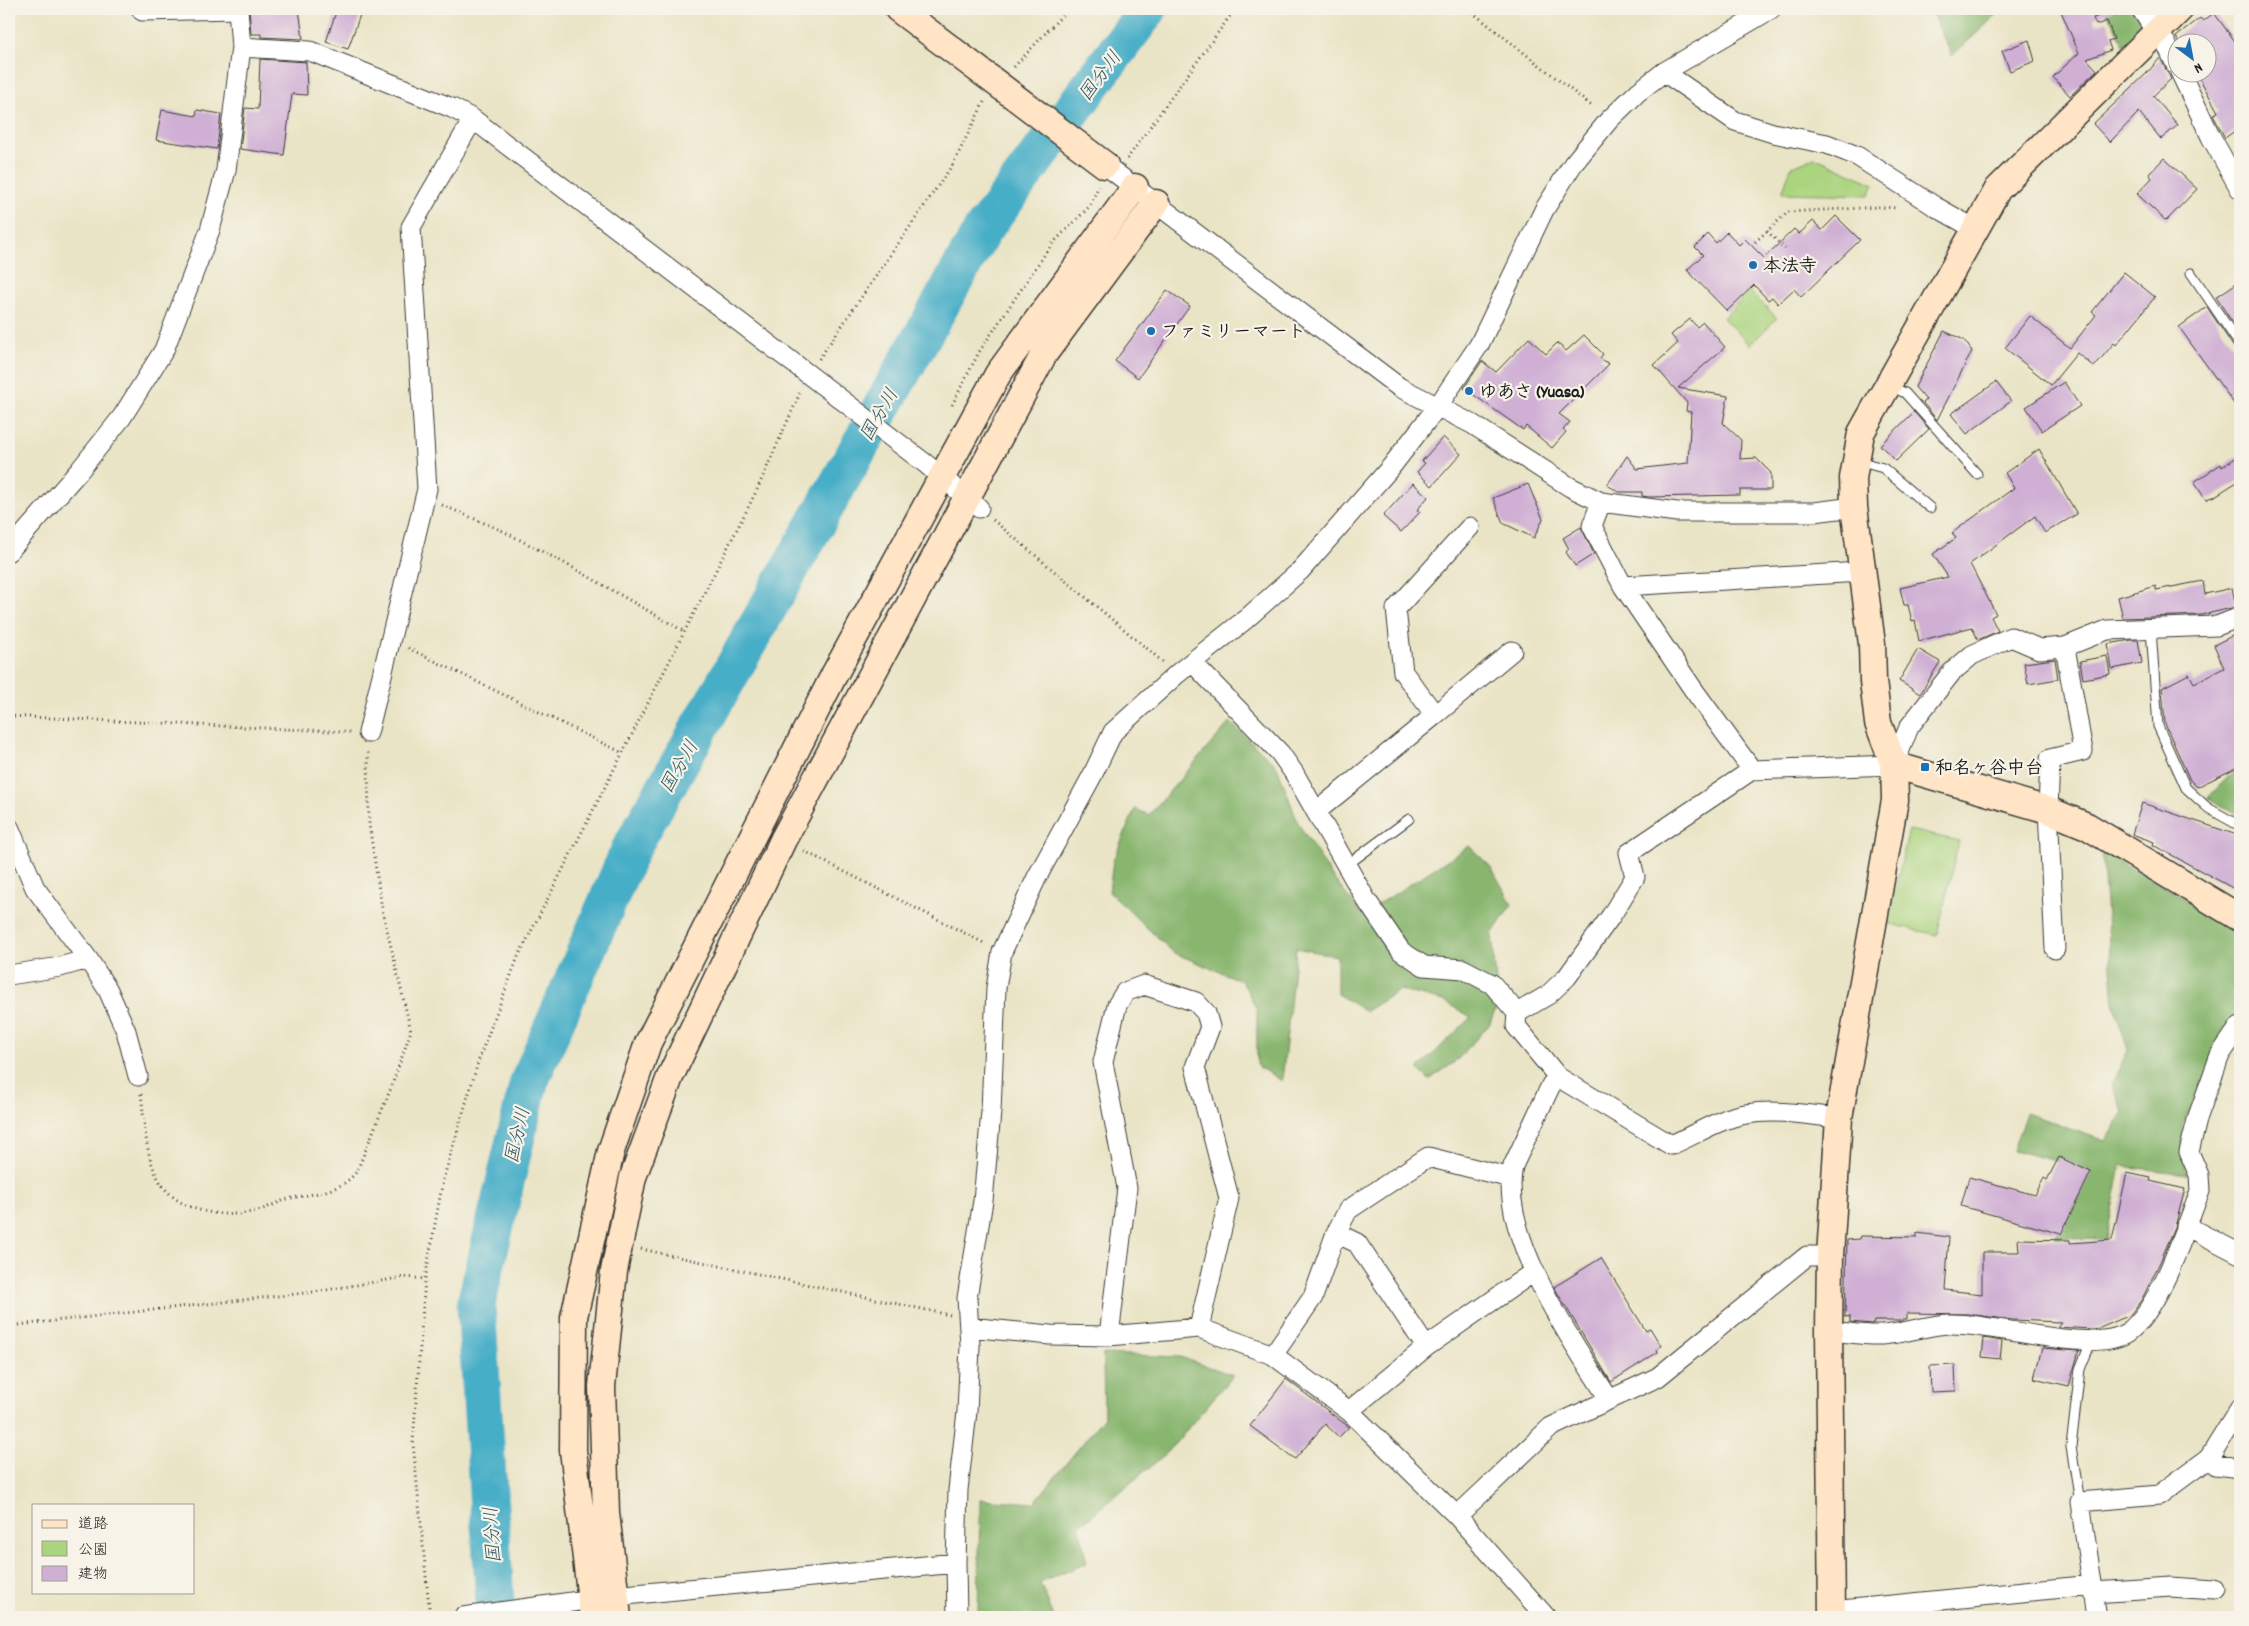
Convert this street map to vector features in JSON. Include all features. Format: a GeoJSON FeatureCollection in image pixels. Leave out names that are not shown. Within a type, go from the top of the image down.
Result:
{"type":"FeatureCollection","features":[{"type":"Feature","properties":{"kind":"street"},"geometry":{"type":"LineString","coordinates":[[9,551],[79,471],[122,417],[164,350],[210,230],[226,170],[241,47],[238,9],[142,11]]}},
{"type":"Feature","properties":{"kind":"street"},"geometry":{"type":"LineString","coordinates":[[898,9],[1002,87],[1116,162],[1135,187],[1399,387],[1472,424],[1570,487],[1601,502],[1677,512],[1814,512],[1854,507]]}},
{"type":"Feature","properties":{"kind":"street"},"geometry":{"type":"LineString","coordinates":[[957,1617],[958,1490],[967,1412],[970,1346],[967,1298],[983,1201],[991,1112],[996,988],[1002,952],[1037,877],[1092,776],[1112,732],[1177,674],[1246,619],[1300,571],[1391,467],[1438,406],[1479,345],[1544,210],[1573,164],[1609,120],[1638,92],[1664,72],[1771,9]]}},
{"type":"Feature","properties":{"kind":"street"},"geometry":{"type":"LineString","coordinates":[[2141,9],[2156,34],[2166,43]]}},
{"type":"Feature","properties":{"kind":"street"},"geometry":{"type":"LineString","coordinates":[[2180,9],[1998,189],[1862,433],[1853,478],[1854,507],[1861,572],[1872,644],[1873,681],[1878,723],[1894,765],[1895,800],[1839,1118],[1830,1256],[1832,1614],[2093,1588],[2171,1587],[2215,1590]]}},
{"type":"Feature","properties":{"kind":"street"},"geometry":{"type":"LineString","coordinates":[[241,47],[310,50],[452,108],[473,119],[916,456],[972,502]]}},
{"type":"Feature","properties":{"kind":"street"},"geometry":{"type":"LineString","coordinates":[[1664,72],[1736,121],[1773,133],[1827,144],[1857,156],[1936,207],[1975,229]]}},
{"type":"Feature","properties":{"kind":"street"},"geometry":{"type":"LineString","coordinates":[[2185,82],[2211,137],[2240,189]]}},
{"type":"Feature","properties":{"kind":"street"},"geometry":{"type":"LineString","coordinates":[[368,733],[427,489],[411,228],[473,119]]}},
{"type":"Feature","properties":{"kind":"street"},"geometry":{"type":"LineString","coordinates":[[597,1607],[574,1450],[574,1317],[611,1151],[648,1043],[834,675],[998,374],[1135,187]]}},
{"type":"Feature","properties":{"kind":"street"},"geometry":{"type":"LineString","coordinates":[[597,1607],[606,1513],[602,1386],[614,1271],[633,1177],[670,1077],[783,840],[972,502],[1044,354],[1156,203]]}},
{"type":"Feature","properties":{"kind":"street"},"geometry":{"type":"LineString","coordinates":[[1601,502],[1592,526],[1623,586],[1693,689],[1752,770]]}},
{"type":"Feature","properties":{"kind":"street"},"geometry":{"type":"LineString","coordinates":[[1435,715],[1403,672],[1396,610],[1470,527]]}},
{"type":"Feature","properties":{"kind":"street"},"geometry":{"type":"LineString","coordinates":[[1623,586],[1861,572]]}},
{"type":"Feature","properties":{"kind":"street"},"geometry":{"type":"LineString","coordinates":[[1894,765],[1909,727],[1952,672],[1972,655],[2011,637],[2038,649],[2065,647],[2107,630],[2151,630],[2217,626],[2240,616]]}},
{"type":"Feature","properties":{"kind":"street"},"geometry":{"type":"LineString","coordinates":[[2055,949],[2048,810],[2050,759],[2084,750],[2065,647]]}},
{"type":"Feature","properties":{"kind":"street"},"geometry":{"type":"LineString","coordinates":[[1317,812],[1512,651]]}},
{"type":"Feature","properties":{"kind":"street"},"geometry":{"type":"LineString","coordinates":[[1192,662],[1280,753],[1317,812],[1365,898],[1401,951],[1424,966],[1463,969],[1492,984],[1517,1013],[1516,1026],[1558,1077],[1671,1145],[1730,1118],[1746,1114],[1778,1112],[1839,1118]]}},
{"type":"Feature","properties":{"kind":"street"},"geometry":{"type":"LineString","coordinates":[[1517,1013],[1548,996],[1567,977],[1611,916],[1635,877],[1629,854],[1752,770],[1894,765],[2048,810],[2087,826],[2240,918]]}},
{"type":"Feature","properties":{"kind":"street"},"geometry":{"type":"LineString","coordinates":[[9,827],[35,888],[88,959],[108,990],[126,1031],[138,1076]]}},
{"type":"Feature","properties":{"kind":"street"},"geometry":{"type":"LineString","coordinates":[[9,975],[60,968],[88,959]]}},
{"type":"Feature","properties":{"kind":"street"},"geometry":{"type":"LineString","coordinates":[[1109,1336],[1127,1188],[1103,1062],[1117,1005],[1125,992],[1144,985],[1196,1002],[1206,1013],[1210,1027],[1195,1067],[1229,1198],[1198,1328]]}},
{"type":"Feature","properties":{"kind":"street"},"geometry":{"type":"LineString","coordinates":[[1829,1330],[1881,1335],[1950,1324],[2091,1342],[2119,1337],[2129,1331],[2144,1317],[2156,1296],[2200,1191],[2199,1174],[2190,1152],[2198,1116],[2220,1055],[2240,1026]]}},
{"type":"Feature","properties":{"kind":"street"},"geometry":{"type":"LineString","coordinates":[[1558,1077],[1547,1094],[1513,1166],[1511,1178],[1514,1218],[1535,1271],[1569,1336],[1609,1399]]}},
{"type":"Feature","properties":{"kind":"street"},"geometry":{"type":"LineString","coordinates":[[1273,1355],[1313,1297],[1336,1233],[1348,1210],[1428,1157],[1511,1178]]}},
{"type":"Feature","properties":{"kind":"street"},"geometry":{"type":"LineString","coordinates":[[2186,1226],[2240,1254]]}},
{"type":"Feature","properties":{"kind":"street"},"geometry":{"type":"LineString","coordinates":[[1336,1233],[1357,1243],[1426,1347]]}},
{"type":"Feature","properties":{"kind":"street"},"geometry":{"type":"LineString","coordinates":[[1457,1516],[1551,1427],[1658,1377],[1807,1256],[1830,1256]]}},
{"type":"Feature","properties":{"kind":"street"},"geometry":{"type":"LineString","coordinates":[[1349,1412],[1426,1347],[1535,1271]]}},
{"type":"Feature","properties":{"kind":"street"},"geometry":{"type":"LineString","coordinates":[[969,1328],[1050,1335],[1109,1336],[1198,1328],[1273,1355],[1349,1412],[1457,1516],[1546,1617]]}},
{"type":"Feature","properties":{"kind":"street"},"geometry":{"type":"LineString","coordinates":[[2097,1617],[2080,1502],[2159,1495],[2209,1458],[2240,1408]]}},
{"type":"Feature","properties":{"kind":"street"},"geometry":{"type":"LineString","coordinates":[[2209,1458],[2216,1465],[2240,1468]]}},
{"type":"Feature","properties":{"kind":"street"},"geometry":{"type":"LineString","coordinates":[[463,1617],[597,1607],[956,1563]]}},
{"type":"Feature","properties":{"kind":"lane"},"geometry":{"type":"LineString","coordinates":[[2191,274],[2240,345]]}},
{"type":"Feature","properties":{"kind":"lane"},"geometry":{"type":"LineString","coordinates":[[1888,385],[1905,393],[1977,474]]}},
{"type":"Feature","properties":{"kind":"lane"},"geometry":{"type":"LineString","coordinates":[[1856,461],[1883,468],[1930,508]]}},
{"type":"Feature","properties":{"kind":"lane"},"geometry":{"type":"LineString","coordinates":[[2151,630],[2153,679],[2158,726],[2182,780],[2186,788],[2208,808],[2240,826]]}},
{"type":"Feature","properties":{"kind":"lane"},"geometry":{"type":"LineString","coordinates":[[1347,865],[1409,819]]}},
{"type":"Feature","properties":{"kind":"lane"},"geometry":{"type":"LineString","coordinates":[[2080,1502],[2071,1447],[2080,1369],[2091,1342]]}},
{"type":"Feature","properties":{"kind":"path"},"geometry":{"type":"LineString","coordinates":[[430,1617],[413,1443],[425,1279],[443,1180],[480,1056],[518,957],[813,378],[953,164],[984,103],[1002,87],[1068,9]]}},
{"type":"Feature","properties":{"kind":"path"},"geometry":{"type":"LineString","coordinates":[[1116,162],[1235,9]]}},
{"type":"Feature","properties":{"kind":"path"},"geometry":{"type":"LineString","coordinates":[[1468,9],[1609,120]]}},
{"type":"Feature","properties":{"kind":"path"},"geometry":{"type":"LineString","coordinates":[[1755,242],[1788,212],[1880,206],[1907,208]]}},
{"type":"Feature","properties":{"kind":"path"},"geometry":{"type":"LineString","coordinates":[[1767,231],[1785,249]]}},
{"type":"Feature","properties":{"kind":"path"},"geometry":{"type":"LineString","coordinates":[[425,497],[503,531],[570,566],[685,632]]}},
{"type":"Feature","properties":{"kind":"path"},"geometry":{"type":"LineString","coordinates":[[972,502],[1177,674]]}},
{"type":"Feature","properties":{"kind":"path"},"geometry":{"type":"LineString","coordinates":[[392,640],[623,753]]}},
{"type":"Feature","properties":{"kind":"path"},"geometry":{"type":"LineString","coordinates":[[9,716],[368,733],[369,824],[382,909],[411,1031],[391,1088],[357,1171],[350,1180],[334,1189],[286,1200],[258,1211],[227,1216],[201,1211],[179,1202],[168,1193],[157,1179],[150,1156],[138,1076]]}},
{"type":"Feature","properties":{"kind":"path"},"geometry":{"type":"LineString","coordinates":[[783,840],[1002,952]]}},
{"type":"Feature","properties":{"kind":"path"},"geometry":{"type":"LineString","coordinates":[[619,1245],[955,1316],[969,1328]]}},
{"type":"Feature","properties":{"kind":"path"},"geometry":{"type":"LineString","coordinates":[[9,1326],[314,1292],[405,1277],[425,1279]]}},
{"type":"Feature","properties":{"kind":"green space"},"geometry":{"type":"Polygon","coordinates":[[[1937,9],[2003,9],[1952,56],[1932,13],[1937,9]]]}},
{"type":"Feature","properties":{"kind":"green space"},"geometry":{"type":"Polygon","coordinates":[[[2105,9],[2163,9],[2124,45],[2105,9]]]}},
{"type":"Feature","properties":{"kind":"green space"},"geometry":{"type":"Polygon","coordinates":[[[1814,157],[1874,184],[1869,195],[1782,193],[1791,167],[1814,157]]]}},
{"type":"Feature","properties":{"kind":"green space"},"geometry":{"type":"Polygon","coordinates":[[[1750,291],[1777,318],[1750,345],[1723,318],[1750,291]]]}},
{"type":"Feature","properties":{"kind":"green space"},"geometry":{"type":"Polygon","coordinates":[[[1230,722],[1277,766],[1298,823],[1331,875],[1362,915],[1469,846],[1491,867],[1512,904],[1492,934],[1498,1004],[1489,1025],[1456,1061],[1429,1080],[1418,1069],[1471,1017],[1443,1001],[1400,990],[1366,1011],[1337,994],[1337,956],[1296,948],[1282,1081],[1257,1066],[1257,1010],[1242,981],[1174,953],[1109,892],[1113,861],[1135,809],[1149,815],[1230,722]]]}},
{"type":"Feature","properties":{"kind":"green space"},"geometry":{"type":"Polygon","coordinates":[[[2240,770],[2240,817],[2208,798],[2227,777],[2240,770]]]}},
{"type":"Feature","properties":{"kind":"green space"},"geometry":{"type":"Polygon","coordinates":[[[1909,830],[1959,841],[1937,935],[1887,923],[1909,830]]]}},
{"type":"Feature","properties":{"kind":"green space"},"geometry":{"type":"Polygon","coordinates":[[[2102,852],[2240,929],[2240,1014],[2215,1051],[2198,1096],[2182,1125],[2182,1149],[2187,1174],[2121,1166],[2106,1239],[2055,1237],[2075,1206],[2090,1170],[2013,1150],[2026,1113],[2105,1141],[2124,1112],[2112,1083],[2128,1050],[2114,1006],[2102,852]]]}},
{"type":"Feature","properties":{"kind":"green space"},"geometry":{"type":"Polygon","coordinates":[[[1103,1354],[1180,1357],[1233,1375],[1168,1452],[1079,1526],[1087,1563],[1040,1583],[1054,1617],[978,1617],[980,1499],[1034,1503],[1104,1417],[1103,1354]]]}},
{"type":"Feature","properties":{"kind":"building"},"geometry":{"type":"Polygon","coordinates":[[[249,9],[299,9],[303,39],[261,37],[261,34],[251,34],[249,9]]]}},
{"type":"Feature","properties":{"kind":"building"},"geometry":{"type":"Polygon","coordinates":[[[337,9],[362,9],[348,49],[326,42],[337,9]]]}},
{"type":"Feature","properties":{"kind":"building"},"geometry":{"type":"Polygon","coordinates":[[[2060,9],[2113,9],[2113,11],[2093,18],[2096,25],[2107,21],[2114,39],[2108,41],[2111,50],[2087,59],[2097,70],[2070,96],[2053,77],[2079,53],[2060,9]]]}},
{"type":"Feature","properties":{"kind":"building"},"geometry":{"type":"Polygon","coordinates":[[[2214,13],[2240,48],[2240,127],[2225,138],[2213,115],[2218,112],[2202,82],[2216,82],[2216,32],[2182,32],[2200,18],[2203,21],[2214,13]]]}},
{"type":"Feature","properties":{"kind":"building"},"geometry":{"type":"Polygon","coordinates":[[[2029,40],[2035,61],[2010,71],[2002,51],[2029,40]]]}},
{"type":"Feature","properties":{"kind":"building"},"geometry":{"type":"Polygon","coordinates":[[[2160,58],[2166,69],[2166,82],[2168,82],[2153,96],[2178,125],[2161,139],[2139,112],[2110,142],[2093,124],[2147,73],[2160,58]]]}},
{"type":"Feature","properties":{"kind":"building"},"geometry":{"type":"Polygon","coordinates":[[[260,59],[306,62],[307,95],[292,94],[284,155],[240,149],[245,108],[258,109],[260,59]]]}},
{"type":"Feature","properties":{"kind":"building"},"geometry":{"type":"Polygon","coordinates":[[[162,110],[196,116],[197,110],[221,114],[217,149],[156,140],[162,110]]]}},
{"type":"Feature","properties":{"kind":"building"},"geometry":{"type":"Polygon","coordinates":[[[2164,158],[2197,189],[2166,221],[2137,194],[2152,178],[2149,174],[2164,158]]]}},
{"type":"Feature","properties":{"kind":"building"},"geometry":{"type":"Polygon","coordinates":[[[1836,216],[1860,240],[1801,297],[1794,289],[1778,304],[1772,297],[1768,300],[1754,285],[1727,311],[1687,270],[1703,255],[1695,247],[1708,234],[1716,243],[1727,232],[1739,245],[1745,239],[1764,258],[1794,229],[1799,234],[1813,221],[1822,230],[1836,216]]]}},
{"type":"Feature","properties":{"kind":"building"},"geometry":{"type":"Polygon","coordinates":[[[2124,272],[2155,297],[2116,345],[2114,343],[2094,367],[2077,353],[2051,385],[2005,348],[2030,316],[2070,348],[2096,315],[2092,312],[2124,272]]]}},
{"type":"Feature","properties":{"kind":"building"},"geometry":{"type":"Polygon","coordinates":[[[2240,281],[2240,334],[2216,297],[2240,281]]]}},
{"type":"Feature","properties":{"kind":"building"},"geometry":{"type":"Polygon","coordinates":[[[1167,290],[1190,306],[1138,378],[1115,361],[1167,290]]]}},
{"type":"Feature","properties":{"kind":"building"},"geometry":{"type":"Polygon","coordinates":[[[2207,307],[2235,349],[2240,351],[2240,412],[2179,327],[2207,307]]]}},
{"type":"Feature","properties":{"kind":"building"},"geometry":{"type":"Polygon","coordinates":[[[1690,319],[1697,327],[1703,322],[1725,347],[1678,388],[1728,396],[1723,423],[1741,440],[1740,459],[1756,458],[1771,473],[1771,490],[1740,490],[1740,495],[1649,497],[1642,496],[1642,492],[1619,492],[1607,485],[1627,456],[1637,469],[1688,463],[1691,412],[1686,411],[1687,403],[1654,365],[1678,343],[1671,335],[1690,319]]]}},
{"type":"Feature","properties":{"kind":"building"},"geometry":{"type":"Polygon","coordinates":[[[1944,331],[1964,340],[1972,351],[1937,420],[1923,403],[1926,400],[1915,387],[1944,331]]]}},
{"type":"Feature","properties":{"kind":"building"},"geometry":{"type":"Polygon","coordinates":[[[1584,335],[1603,354],[1600,358],[1609,364],[1559,414],[1570,422],[1563,430],[1566,432],[1552,448],[1526,426],[1523,430],[1464,388],[1482,361],[1496,372],[1529,338],[1546,354],[1557,343],[1566,351],[1584,335]]]}},
{"type":"Feature","properties":{"kind":"building"},"geometry":{"type":"Polygon","coordinates":[[[1996,382],[2011,401],[1967,434],[1951,414],[1996,382]]]}},
{"type":"Feature","properties":{"kind":"building"},"geometry":{"type":"Polygon","coordinates":[[[2064,382],[2080,406],[2042,431],[2026,407],[2064,382]]]}},
{"type":"Feature","properties":{"kind":"building"},"geometry":{"type":"Polygon","coordinates":[[[1914,412],[1929,429],[1896,461],[1880,445],[1914,412]]]}},
{"type":"Feature","properties":{"kind":"building"},"geometry":{"type":"Polygon","coordinates":[[[1443,437],[1461,454],[1432,486],[1417,472],[1425,463],[1422,461],[1443,437]]]}},
{"type":"Feature","properties":{"kind":"building"},"geometry":{"type":"Polygon","coordinates":[[[2039,449],[2077,514],[2045,533],[2035,516],[1970,564],[1996,614],[1991,617],[1998,631],[1980,639],[1977,638],[1972,627],[1919,641],[1915,620],[1912,621],[1908,605],[1904,605],[1900,588],[1948,577],[1933,554],[1956,538],[1952,533],[2014,488],[2005,473],[2039,449]]]}},
{"type":"Feature","properties":{"kind":"building"},"geometry":{"type":"Polygon","coordinates":[[[2240,455],[2240,480],[2206,500],[2194,482],[2221,464],[2222,467],[2240,455]]]}},
{"type":"Feature","properties":{"kind":"building"},"geometry":{"type":"Polygon","coordinates":[[[1413,483],[1428,497],[1417,510],[1420,512],[1401,532],[1383,516],[1413,483]]]}},
{"type":"Feature","properties":{"kind":"building"},"geometry":{"type":"Polygon","coordinates":[[[1528,484],[1543,519],[1534,538],[1503,523],[1493,498],[1528,484]]]}},
{"type":"Feature","properties":{"kind":"building"},"geometry":{"type":"Polygon","coordinates":[[[1581,527],[1594,554],[1575,566],[1566,552],[1569,549],[1563,538],[1581,527]]]}},
{"type":"Feature","properties":{"kind":"building"},"geometry":{"type":"Polygon","coordinates":[[[2203,581],[2205,594],[2232,588],[2236,607],[2202,615],[2123,618],[2118,597],[2156,586],[2156,590],[2203,581]]]}},
{"type":"Feature","properties":{"kind":"building"},"geometry":{"type":"Polygon","coordinates":[[[2240,632],[2240,766],[2197,787],[2190,780],[2165,724],[2162,688],[2189,674],[2194,683],[2224,668],[2214,645],[2240,632]]]}},
{"type":"Feature","properties":{"kind":"building"},"geometry":{"type":"Polygon","coordinates":[[[2138,640],[2142,663],[2112,669],[2108,644],[2138,640]]]}},
{"type":"Feature","properties":{"kind":"building"},"geometry":{"type":"Polygon","coordinates":[[[1918,649],[1940,662],[1920,694],[1899,681],[1918,649]]]}},
{"type":"Feature","properties":{"kind":"building"},"geometry":{"type":"Polygon","coordinates":[[[2107,656],[2110,674],[2083,679],[2080,661],[2107,656]]]}},
{"type":"Feature","properties":{"kind":"building"},"geometry":{"type":"Polygon","coordinates":[[[2055,659],[2058,679],[2028,684],[2024,663],[2055,659]]]}},
{"type":"Feature","properties":{"kind":"building"},"geometry":{"type":"Polygon","coordinates":[[[2142,803],[2240,836],[2240,892],[2153,845],[2154,842],[2132,834],[2142,803]]]}},
{"type":"Feature","properties":{"kind":"building"},"geometry":{"type":"Polygon","coordinates":[[[2059,1157],[2091,1172],[2061,1234],[1961,1206],[1969,1177],[2035,1195],[2044,1178],[2047,1180],[2059,1157]]]}},
{"type":"Feature","properties":{"kind":"building"},"geometry":{"type":"Polygon","coordinates":[[[2127,1173],[2151,1178],[2150,1181],[2185,1189],[2175,1227],[2160,1262],[2142,1299],[2130,1315],[2100,1328],[2092,1329],[2057,1327],[2061,1322],[2012,1320],[1968,1314],[1907,1313],[1907,1319],[1903,1319],[1903,1321],[1874,1321],[1873,1324],[1850,1322],[1850,1316],[1845,1317],[1847,1240],[1859,1239],[1860,1236],[1917,1237],[1917,1233],[1949,1237],[1945,1290],[1982,1294],[1982,1252],[2019,1252],[2018,1239],[2070,1240],[2070,1243],[2112,1240],[2127,1173]]]}},
{"type":"Feature","properties":{"kind":"building"},"geometry":{"type":"Polygon","coordinates":[[[1601,1258],[1646,1331],[1650,1328],[1661,1346],[1657,1349],[1658,1352],[1611,1382],[1554,1287],[1601,1258]]]}},
{"type":"Feature","properties":{"kind":"building"},"geometry":{"type":"Polygon","coordinates":[[[1984,1338],[2002,1341],[2000,1359],[1982,1357],[1984,1338]]]}},
{"type":"Feature","properties":{"kind":"building"},"geometry":{"type":"Polygon","coordinates":[[[2042,1348],[2079,1351],[2069,1386],[2034,1378],[2042,1348]]]}},
{"type":"Feature","properties":{"kind":"building"},"geometry":{"type":"Polygon","coordinates":[[[1955,1365],[1956,1391],[1931,1392],[1930,1366],[1955,1365]]]}},
{"type":"Feature","properties":{"kind":"building"},"geometry":{"type":"Polygon","coordinates":[[[1286,1379],[1349,1427],[1339,1437],[1325,1424],[1295,1459],[1250,1426],[1286,1379]]]}},
{"type":"Feature","properties":{"kind":"waterway","name":"国分川"},"geometry":{"type":"LineString","coordinates":[[496,1617],[476,1304],[529,1082],[630,850],[982,231],[1148,9]]}},
{"type":"Feature","properties":{"kind":"place","name":"本法寺"},"geometry":{"type":"Point","coordinates":[1753,265]}},
{"type":"Feature","properties":{"kind":"place","name":"ファミリーマート"},"geometry":{"type":"Point","coordinates":[1151,331]}},
{"type":"Feature","properties":{"kind":"place","name":"ゆあさ (Yuasa)"},"geometry":{"type":"Point","coordinates":[1469,391]}},
{"type":"Feature","properties":{"kind":"place","name":"和名ヶ谷中台"},"geometry":{"type":"Point","coordinates":[1925,767]}}]}
